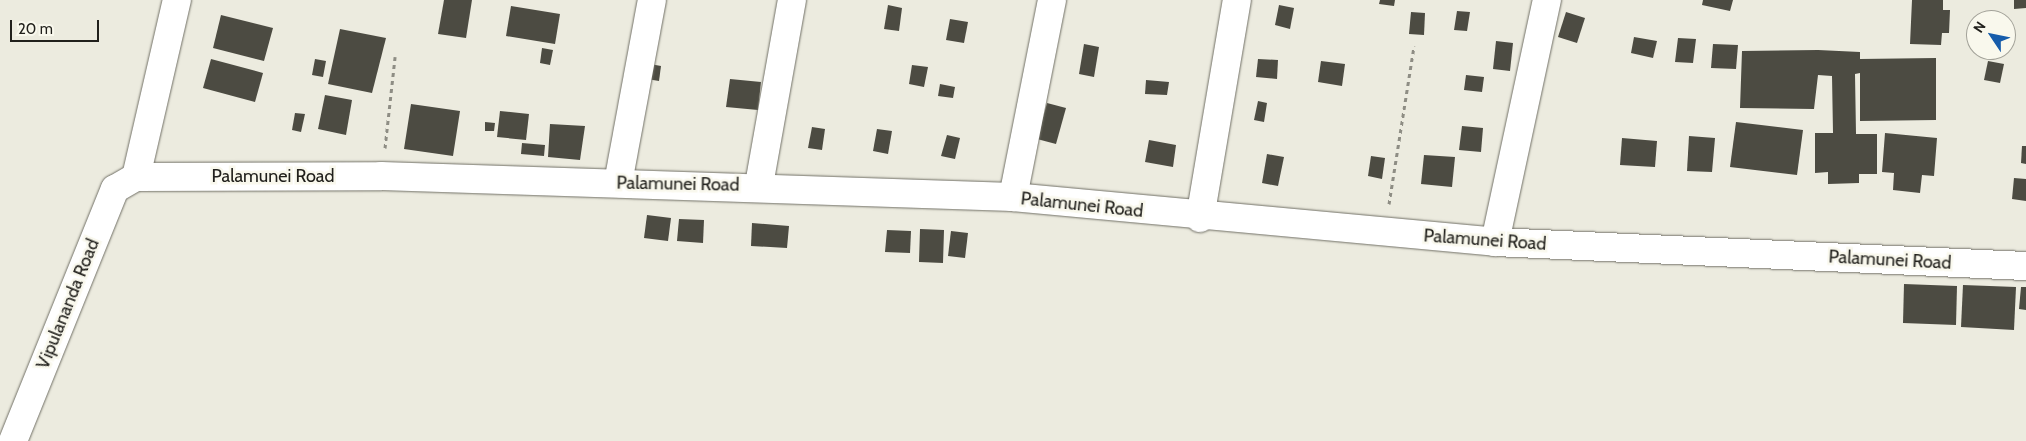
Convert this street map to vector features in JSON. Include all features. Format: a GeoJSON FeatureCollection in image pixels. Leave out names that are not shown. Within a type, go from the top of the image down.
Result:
{"type":"FeatureCollection","features":[{"type":"Feature","properties":{"kind":"street"},"geometry":{"type":"LineString","coordinates":[[136,178],[177,0]]}},
{"type":"Feature","properties":{"kind":"street"},"geometry":{"type":"LineString","coordinates":[[618,183],[652,0]]}},
{"type":"Feature","properties":{"kind":"street"},"geometry":{"type":"LineString","coordinates":[[759,185],[792,0]]}},
{"type":"Feature","properties":{"kind":"street"},"geometry":{"type":"LineString","coordinates":[[1012,197],[1052,0]]}},
{"type":"Feature","properties":{"kind":"street"},"geometry":{"type":"LineString","coordinates":[[1200,218],[1237,0]]}},
{"type":"Feature","properties":{"kind":"street"},"geometry":{"type":"LineString","coordinates":[[1494,242],[1547,0]]}},
{"type":"Feature","properties":{"kind":"street","name":"Palamunei Road"},"geometry":{"type":"LineString","coordinates":[[136,178],[382,176],[759,185],[1012,197],[1200,218],[1494,242],[2026,266]]}},
{"type":"Feature","properties":{"kind":"street","name":"Vipulananda Road"},"geometry":{"type":"LineString","coordinates":[[12,441],[115,189],[136,178]]}},
{"type":"Feature","properties":{"kind":"path"},"geometry":{"type":"LineString","coordinates":[[1384,232],[1414,46]]}},
{"type":"Feature","properties":{"kind":"path"},"geometry":{"type":"LineString","coordinates":[[382,176],[396,57]]}},
{"type":"Feature","properties":{"kind":"building"},"geometry":{"type":"Polygon","coordinates":[[[444,0],[472,0],[466,38],[438,34],[444,0]]]}},
{"type":"Feature","properties":{"kind":"building"},"geometry":{"type":"Polygon","coordinates":[[[1380,0],[1395,0],[1394,6],[1379,4],[1380,0]]]}},
{"type":"Feature","properties":{"kind":"building"},"geometry":{"type":"Polygon","coordinates":[[[1703,0],[1733,0],[1730,11],[1702,5],[1703,0]]]}},
{"type":"Feature","properties":{"kind":"building"},"geometry":{"type":"Polygon","coordinates":[[[1912,0],[1943,0],[1943,10],[1950,10],[1949,33],[1942,33],[1941,45],[1910,44],[1912,0]]]}},
{"type":"Feature","properties":{"kind":"building"},"geometry":{"type":"Polygon","coordinates":[[[2014,0],[2026,0],[2026,8],[2014,9],[2014,0]]]}},
{"type":"Feature","properties":{"kind":"building"},"geometry":{"type":"Polygon","coordinates":[[[888,5],[902,8],[899,31],[884,29],[888,5]]]}},
{"type":"Feature","properties":{"kind":"building"},"geometry":{"type":"Polygon","coordinates":[[[1279,5],[1294,8],[1290,29],[1275,25],[1279,5]]]}},
{"type":"Feature","properties":{"kind":"building"},"geometry":{"type":"Polygon","coordinates":[[[511,6],[560,14],[555,44],[506,36],[511,6]]]}},
{"type":"Feature","properties":{"kind":"building"},"geometry":{"type":"Polygon","coordinates":[[[1457,11],[1470,12],[1467,31],[1454,30],[1457,11]]]}},
{"type":"Feature","properties":{"kind":"building"},"geometry":{"type":"Polygon","coordinates":[[[1411,12],[1425,13],[1424,35],[1409,34],[1411,12]]]}},
{"type":"Feature","properties":{"kind":"building"},"geometry":{"type":"Polygon","coordinates":[[[1566,12],[1585,18],[1577,43],[1558,37],[1566,12]]]}},
{"type":"Feature","properties":{"kind":"building"},"geometry":{"type":"Polygon","coordinates":[[[221,15],[273,28],[264,61],[213,48],[221,15]]]}},
{"type":"Feature","properties":{"kind":"building"},"geometry":{"type":"Polygon","coordinates":[[[950,19],[968,22],[964,43],[946,40],[950,19]]]}},
{"type":"Feature","properties":{"kind":"building"},"geometry":{"type":"Polygon","coordinates":[[[340,29],[386,38],[372,93],[328,84],[340,29]]]}},
{"type":"Feature","properties":{"kind":"building"},"geometry":{"type":"Polygon","coordinates":[[[1634,37],[1657,41],[1653,58],[1631,53],[1634,37]]]}},
{"type":"Feature","properties":{"kind":"building"},"geometry":{"type":"Polygon","coordinates":[[[1678,38],[1696,39],[1693,63],[1675,62],[1678,38]]]}},
{"type":"Feature","properties":{"kind":"building"},"geometry":{"type":"Polygon","coordinates":[[[1496,41],[1513,43],[1510,71],[1493,69],[1496,41]]]}},
{"type":"Feature","properties":{"kind":"building"},"geometry":{"type":"Polygon","coordinates":[[[1084,44],[1099,47],[1094,77],[1079,74],[1084,44]]]}},
{"type":"Feature","properties":{"kind":"building"},"geometry":{"type":"Polygon","coordinates":[[[1713,44],[1738,45],[1736,69],[1711,68],[1713,44]]]}},
{"type":"Feature","properties":{"kind":"building"},"geometry":{"type":"Polygon","coordinates":[[[542,48],[553,50],[550,65],[540,63],[542,48]]]}},
{"type":"Feature","properties":{"kind":"building"},"geometry":{"type":"Polygon","coordinates":[[[1818,50],[1860,52],[1860,59],[1936,58],[1936,120],[1860,121],[1860,73],[1855,74],[1856,134],[1877,134],[1877,174],[1859,174],[1859,183],[1828,184],[1828,172],[1815,173],[1815,133],[1833,133],[1832,76],[1818,75],[1814,109],[1740,108],[1742,51],[1818,50]]]}},
{"type":"Feature","properties":{"kind":"building"},"geometry":{"type":"Polygon","coordinates":[[[211,59],[263,73],[255,102],[203,88],[211,59]]]}},
{"type":"Feature","properties":{"kind":"building"},"geometry":{"type":"Polygon","coordinates":[[[315,59],[326,61],[323,77],[312,75],[315,59]]]}},
{"type":"Feature","properties":{"kind":"building"},"geometry":{"type":"Polygon","coordinates":[[[1258,59],[1278,60],[1277,79],[1256,77],[1258,59]]]}},
{"type":"Feature","properties":{"kind":"building"},"geometry":{"type":"Polygon","coordinates":[[[1321,61],[1345,64],[1342,86],[1318,82],[1321,61]]]}},
{"type":"Feature","properties":{"kind":"building"},"geometry":{"type":"Polygon","coordinates":[[[1988,61],[2004,64],[2000,83],[1984,80],[1988,61]]]}},
{"type":"Feature","properties":{"kind":"building"},"geometry":{"type":"Polygon","coordinates":[[[650,64],[661,66],[659,81],[647,79],[650,64]]]}},
{"type":"Feature","properties":{"kind":"building"},"geometry":{"type":"Polygon","coordinates":[[[912,65],[928,67],[924,87],[909,84],[912,65]]]}},
{"type":"Feature","properties":{"kind":"building"},"geometry":{"type":"Polygon","coordinates":[[[1466,75],[1484,77],[1482,92],[1464,90],[1466,75]]]}},
{"type":"Feature","properties":{"kind":"building"},"geometry":{"type":"Polygon","coordinates":[[[730,79],[761,82],[758,110],[726,107],[730,79]]]}},
{"type":"Feature","properties":{"kind":"building"},"geometry":{"type":"Polygon","coordinates":[[[1146,80],[1169,82],[1167,95],[1145,94],[1146,80]]]}},
{"type":"Feature","properties":{"kind":"building"},"geometry":{"type":"Polygon","coordinates":[[[940,84],[955,87],[953,98],[938,96],[940,84]]]}},
{"type":"Feature","properties":{"kind":"building"},"geometry":{"type":"Polygon","coordinates":[[[325,95],[352,100],[346,135],[318,129],[325,95]]]}},
{"type":"Feature","properties":{"kind":"building"},"geometry":{"type":"Polygon","coordinates":[[[1258,101],[1267,103],[1264,122],[1254,120],[1258,101]]]}},
{"type":"Feature","properties":{"kind":"building"},"geometry":{"type":"Polygon","coordinates":[[[1047,103],[1066,108],[1056,144],[1037,139],[1047,103]]]}},
{"type":"Feature","properties":{"kind":"building"},"geometry":{"type":"Polygon","coordinates":[[[411,104],[460,111],[453,156],[404,149],[411,104]]]}},
{"type":"Feature","properties":{"kind":"building"},"geometry":{"type":"Polygon","coordinates":[[[500,111],[529,114],[526,140],[497,137],[500,111]]]}},
{"type":"Feature","properties":{"kind":"building"},"geometry":{"type":"Polygon","coordinates":[[[295,113],[305,114],[301,132],[292,130],[295,113]]]}},
{"type":"Feature","properties":{"kind":"building"},"geometry":{"type":"Polygon","coordinates":[[[485,122],[495,123],[494,131],[485,131],[485,122]]]}},
{"type":"Feature","properties":{"kind":"building"},"geometry":{"type":"Polygon","coordinates":[[[1736,122],[1803,130],[1797,175],[1730,167],[1736,122]]]}},
{"type":"Feature","properties":{"kind":"building"},"geometry":{"type":"Polygon","coordinates":[[[550,124],[585,126],[580,160],[548,157],[550,124]]]}},
{"type":"Feature","properties":{"kind":"building"},"geometry":{"type":"Polygon","coordinates":[[[1462,126],[1483,128],[1481,152],[1459,150],[1462,126]]]}},
{"type":"Feature","properties":{"kind":"building"},"geometry":{"type":"Polygon","coordinates":[[[812,127],[825,129],[822,150],[808,148],[812,127]]]}},
{"type":"Feature","properties":{"kind":"building"},"geometry":{"type":"Polygon","coordinates":[[[877,129],[892,131],[888,154],[873,151],[877,129]]]}},
{"type":"Feature","properties":{"kind":"building"},"geometry":{"type":"Polygon","coordinates":[[[1885,133],[1937,138],[1934,176],[1922,175],[1920,193],[1893,190],[1894,173],[1882,172],[1885,133]]]}},
{"type":"Feature","properties":{"kind":"building"},"geometry":{"type":"Polygon","coordinates":[[[947,135],[960,138],[955,159],[941,156],[947,135]]]}},
{"type":"Feature","properties":{"kind":"building"},"geometry":{"type":"Polygon","coordinates":[[[1689,136],[1715,138],[1712,172],[1687,171],[1689,136]]]}},
{"type":"Feature","properties":{"kind":"building"},"geometry":{"type":"Polygon","coordinates":[[[1622,138],[1657,141],[1655,167],[1620,165],[1622,138]]]}},
{"type":"Feature","properties":{"kind":"building"},"geometry":{"type":"Polygon","coordinates":[[[1149,140],[1176,145],[1173,167],[1145,162],[1149,140]]]}},
{"type":"Feature","properties":{"kind":"building"},"geometry":{"type":"Polygon","coordinates":[[[522,143],[545,145],[544,156],[521,154],[522,143]]]}},
{"type":"Feature","properties":{"kind":"building"},"geometry":{"type":"Polygon","coordinates":[[[2022,146],[2026,146],[2026,164],[2021,163],[2022,146]]]}},
{"type":"Feature","properties":{"kind":"building"},"geometry":{"type":"Polygon","coordinates":[[[1267,154],[1284,157],[1278,186],[1262,183],[1267,154]]]}},
{"type":"Feature","properties":{"kind":"building"},"geometry":{"type":"Polygon","coordinates":[[[1424,155],[1455,157],[1452,187],[1421,184],[1424,155]]]}},
{"type":"Feature","properties":{"kind":"building"},"geometry":{"type":"Polygon","coordinates":[[[1371,156],[1385,158],[1382,179],[1368,176],[1371,156]]]}},
{"type":"Feature","properties":{"kind":"building"},"geometry":{"type":"Polygon","coordinates":[[[2014,178],[2026,179],[2026,201],[2012,199],[2014,178]]]}},
{"type":"Feature","properties":{"kind":"building"},"geometry":{"type":"Polygon","coordinates":[[[647,215],[671,218],[668,241],[644,238],[647,215]]]}},
{"type":"Feature","properties":{"kind":"building"},"geometry":{"type":"Polygon","coordinates":[[[679,219],[704,220],[703,243],[677,241],[679,219]]]}},
{"type":"Feature","properties":{"kind":"building"},"geometry":{"type":"Polygon","coordinates":[[[752,223],[789,226],[787,248],[751,246],[752,223]]]}},
{"type":"Feature","properties":{"kind":"building"},"geometry":{"type":"Polygon","coordinates":[[[920,229],[944,230],[943,263],[919,262],[920,229]]]}},
{"type":"Feature","properties":{"kind":"building"},"geometry":{"type":"Polygon","coordinates":[[[887,230],[911,231],[910,253],[885,252],[887,230]]]}},
{"type":"Feature","properties":{"kind":"building"},"geometry":{"type":"Polygon","coordinates":[[[951,231],[968,233],[965,258],[948,256],[951,231]]]}},
{"type":"Feature","properties":{"kind":"building"},"geometry":{"type":"Polygon","coordinates":[[[1904,284],[1957,286],[1956,325],[1903,323],[1904,284]]]}},
{"type":"Feature","properties":{"kind":"building"},"geometry":{"type":"Polygon","coordinates":[[[1963,285],[2016,287],[2014,330],[1961,327],[1963,285]]]}},
{"type":"Feature","properties":{"kind":"building"},"geometry":{"type":"Polygon","coordinates":[[[2021,287],[2026,287],[2026,310],[2019,309],[2021,287]]]}}]}
